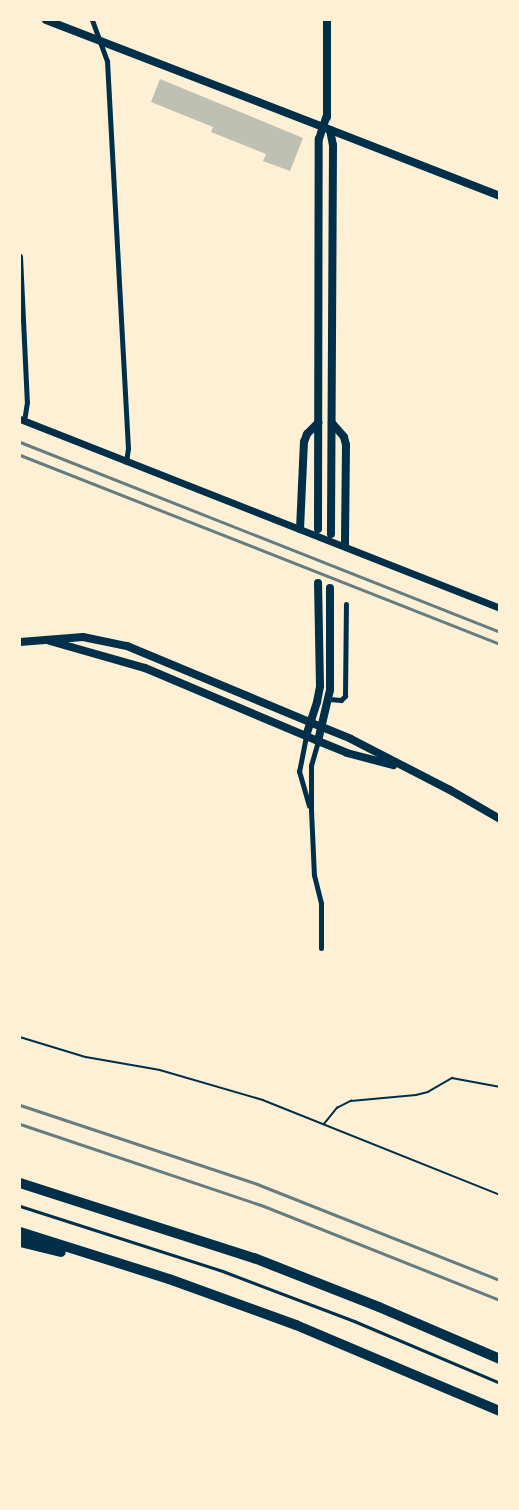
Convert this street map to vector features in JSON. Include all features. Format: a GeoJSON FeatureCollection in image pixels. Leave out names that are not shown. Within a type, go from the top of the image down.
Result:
{"type":"FeatureCollection","features":[{"type":"Feature","properties":{"kind":"highway"},"geometry":{"type":"LineString","coordinates":[[20,1183],[244,1255],[379,1307],[500,1359]]}},
{"type":"Feature","properties":{"kind":"highway"},"geometry":{"type":"LineString","coordinates":[[20,1232],[135,1268],[296,1325],[500,1411]]}},
{"type":"Feature","properties":{"kind":"highway"},"geometry":{"type":"LineString","coordinates":[[20,1242],[135,1268]]}},
{"type":"Feature","properties":{"kind":"main road"},"geometry":{"type":"LineString","coordinates":[[46,20],[500,196]]}},
{"type":"Feature","properties":{"kind":"main road"},"geometry":{"type":"LineString","coordinates":[[327,20],[326,128],[333,145],[331,534]]}},
{"type":"Feature","properties":{"kind":"main road"},"geometry":{"type":"LineString","coordinates":[[318,529],[319,139],[326,128]]}},
{"type":"Feature","properties":{"kind":"main road"},"geometry":{"type":"LineString","coordinates":[[304,530],[304,442],[307,434],[318,423]]}},
{"type":"Feature","properties":{"kind":"main road"},"geometry":{"type":"LineString","coordinates":[[332,423],[344,437],[346,445],[345,546]]}},
{"type":"Feature","properties":{"kind":"main road"},"geometry":{"type":"LineString","coordinates":[[306,736],[320,686],[318,583]]}},
{"type":"Feature","properties":{"kind":"main road"},"geometry":{"type":"LineString","coordinates":[[318,741],[329,699],[330,588]]}},
{"type":"Feature","properties":{"kind":"main road"},"geometry":{"type":"LineString","coordinates":[[20,642],[50,642],[83,638],[127,646],[351,738],[500,819]]}},
{"type":"Feature","properties":{"kind":"main road"},"geometry":{"type":"LineString","coordinates":[[50,642],[139,665],[348,753],[407,769]]}},
{"type":"Feature","properties":{"kind":"street"},"geometry":{"type":"LineString","coordinates":[[92,20],[107,61],[128,448],[126,462]]}},
{"type":"Feature","properties":{"kind":"street"},"geometry":{"type":"LineString","coordinates":[[20,256],[27,402],[22,420],[500,608]]}},
{"type":"Feature","properties":{"kind":"street"},"geometry":{"type":"LineString","coordinates":[[500,371],[500,470]]}},
{"type":"Feature","properties":{"kind":"street"},"geometry":{"type":"LineString","coordinates":[[329,699],[341,700],[345,696],[346,604]]}},
{"type":"Feature","properties":{"kind":"street"},"geometry":{"type":"LineString","coordinates":[[306,736],[299,771],[311,810]]}},
{"type":"Feature","properties":{"kind":"street"},"geometry":{"type":"LineString","coordinates":[[318,741],[311,771],[311,810],[314,875],[321,903],[321,948]]}},
{"type":"Feature","properties":{"kind":"lane"},"geometry":{"type":"LineString","coordinates":[[20,1206],[225,1272],[362,1324],[500,1383]]}},
{"type":"Feature","properties":{"kind":"path"},"geometry":{"type":"LineString","coordinates":[[20,1037],[86,1057],[160,1070],[298,1112],[500,1195]]}},
{"type":"Feature","properties":{"kind":"path"},"geometry":{"type":"LineString","coordinates":[[324,1124],[337,1108],[351,1101],[416,1095],[428,1092],[452,1078],[500,1088]]}},
{"type":"Feature","properties":{"kind":"building"},"geometry":{"type":"Polygon","coordinates":[[[160,79],[303,138],[290,171],[263,161],[266,154],[211,132],[213,127],[151,102],[160,79]]]}},
{"type":"Feature","properties":{"kind":"railway"},"geometry":{"type":"LineString","coordinates":[[20,442],[500,632]]}},
{"type":"Feature","properties":{"kind":"railway"},"geometry":{"type":"LineString","coordinates":[[20,455],[500,644]]}},
{"type":"Feature","properties":{"kind":"railway"},"geometry":{"type":"LineString","coordinates":[[20,1105],[257,1184],[500,1280]]}},
{"type":"Feature","properties":{"kind":"railway"},"geometry":{"type":"LineString","coordinates":[[20,1124],[261,1205],[500,1300]]}}]}
